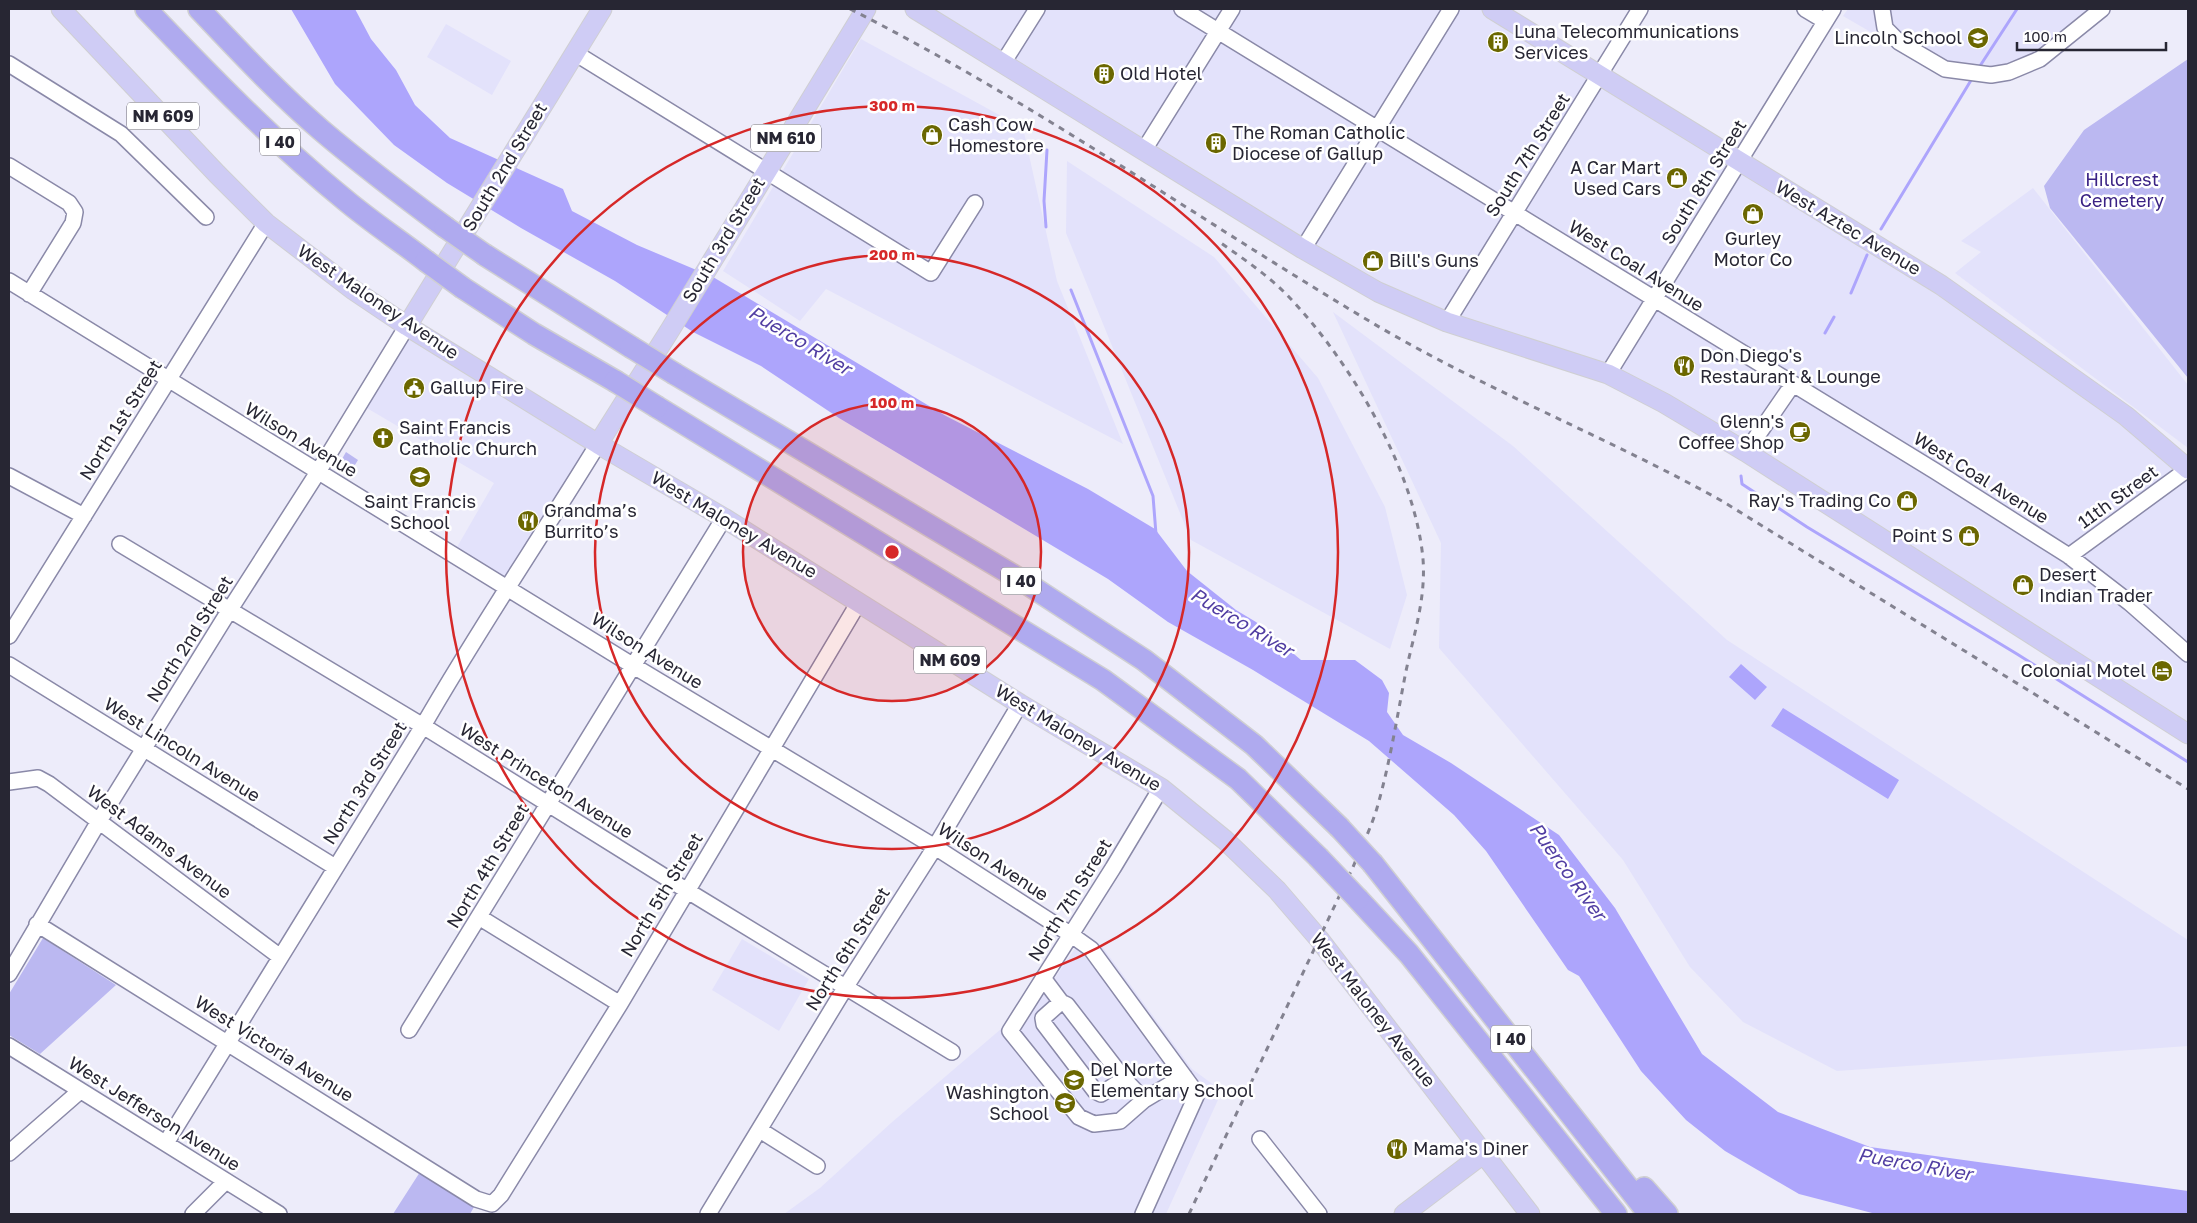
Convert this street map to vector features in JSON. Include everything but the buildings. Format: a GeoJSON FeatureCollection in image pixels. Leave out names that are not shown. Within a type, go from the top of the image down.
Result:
{"type":"FeatureCollection","features":[{"type":"Feature","properties":{"kind":"highway","name":"I 40"},"geometry":{"type":"LineString","coordinates":[[146,9],[196,61],[295,157],[345,200],[464,288],[534,334],[615,381],[1104,680],[1238,779],[1318,857],[1409,954],[1614,1214]]}},
{"type":"Feature","properties":{"kind":"highway","name":"I 40"},"geometry":{"type":"LineString","coordinates":[[199,9],[245,57],[320,129],[386,184],[485,255],[674,374],[1026,583],[1144,660],[1254,745],[1339,827],[1373,864],[1649,1214]]}},
{"type":"Feature","properties":{"kind":"highway"},"geometry":{"type":"LineString","coordinates":[[1518,1048],[1667,1214]]}},
{"type":"Feature","properties":{"kind":"main road","name":"NM 609"},"geometry":{"type":"LineString","coordinates":[[61,9],[216,174],[266,223]]}},
{"type":"Feature","properties":{"kind":"main road","name":"South 2nd Street"},"geometry":{"type":"LineString","coordinates":[[407,326],[602,9]]}},
{"type":"Feature","properties":{"kind":"main road","name":"South 3rd Street"},"geometry":{"type":"LineString","coordinates":[[598,444],[670,330],[866,9]]}},
{"type":"Feature","properties":{"kind":"main road"},"geometry":{"type":"LineString","coordinates":[[915,9],[1303,249],[1378,292],[1448,322],[1608,374],[1664,402],[1746,452],[2188,734]]}},
{"type":"Feature","properties":{"kind":"main road","name":"West Aztec Avenue"},"geometry":{"type":"LineString","coordinates":[[1492,9],[1941,285],[2126,416],[2188,469]]}},
{"type":"Feature","properties":{"kind":"main road","name":"West Maloney Avenue"},"geometry":{"type":"LineString","coordinates":[[266,223],[352,289],[407,326],[598,444],[724,518],[1020,704],[1161,788],[1226,840],[1277,890],[1319,939],[1530,1214]]}},
{"type":"Feature","properties":{"kind":"main road"},"geometry":{"type":"LineString","coordinates":[[1404,1214],[1483,1154]]}},
{"type":"Feature","properties":{"kind":"street"},"geometry":{"type":"LineString","coordinates":[[1003,63],[1037,9]]}},
{"type":"Feature","properties":{"kind":"street","name":"West Coal Avenue"},"geometry":{"type":"LineString","coordinates":[[1182,9],[1793,384],[2069,556],[2130,603],[2188,654]]}},
{"type":"Feature","properties":{"kind":"street"},"geometry":{"type":"LineString","coordinates":[[1144,150],[1232,9]]}},
{"type":"Feature","properties":{"kind":"street"},"geometry":{"type":"LineString","coordinates":[[1303,249],[1450,9]]}},
{"type":"Feature","properties":{"kind":"street","name":"South 7th Street"},"geometry":{"type":"LineString","coordinates":[[1448,322],[1640,9]]}},
{"type":"Feature","properties":{"kind":"street"},"geometry":{"type":"LineString","coordinates":[[1805,9],[1829,15]]}},
{"type":"Feature","properties":{"kind":"street"},"geometry":{"type":"LineString","coordinates":[[1882,9],[1885,28],[1899,42],[1945,69],[1961,73],[1991,75],[2009,72],[2040,59],[2102,9]]}},
{"type":"Feature","properties":{"kind":"street","name":"South 8th Street"},"geometry":{"type":"LineString","coordinates":[[1608,374],[1829,15]]}},
{"type":"Feature","properties":{"kind":"street"},"geometry":{"type":"LineString","coordinates":[[575,53],[931,273],[975,203]]}},
{"type":"Feature","properties":{"kind":"street"},"geometry":{"type":"LineString","coordinates":[[9,64],[121,134],[206,217]]}},
{"type":"Feature","properties":{"kind":"street"},"geometry":{"type":"LineString","coordinates":[[9,166],[69,203],[76,212],[73,223],[29,294]]}},
{"type":"Feature","properties":{"kind":"street","name":"North 1st Street"},"geometry":{"type":"LineString","coordinates":[[9,636],[266,223]]}},
{"type":"Feature","properties":{"kind":"street","name":"Wilson Avenue"},"geometry":{"type":"LineString","coordinates":[[9,281],[168,381],[507,586],[632,665],[935,847],[1091,949],[1197,1094],[1143,1214]]}},
{"type":"Feature","properties":{"kind":"street","name":"North 2nd Street"},"geometry":{"type":"LineString","coordinates":[[11,963],[407,326]]}},
{"type":"Feature","properties":{"kind":"street"},"geometry":{"type":"LineString","coordinates":[[1746,452],[1793,384]]}},
{"type":"Feature","properties":{"kind":"street","name":"North 3rd Street"},"geometry":{"type":"LineString","coordinates":[[166,1143],[507,586],[553,518],[598,444]]}},
{"type":"Feature","properties":{"kind":"street","name":"11th Street"},"geometry":{"type":"LineString","coordinates":[[2069,556],[2188,469]]}},
{"type":"Feature","properties":{"kind":"street"},"geometry":{"type":"LineString","coordinates":[[9,476],[84,516]]}},
{"type":"Feature","properties":{"kind":"street","name":"North 4th Street"},"geometry":{"type":"LineString","coordinates":[[410,1030],[632,665],[724,518]]}},
{"type":"Feature","properties":{"kind":"street","name":"West Princeton Avenue"},"geometry":{"type":"LineString","coordinates":[[120,544],[423,726],[845,988],[952,1052]]}},
{"type":"Feature","properties":{"kind":"street","name":"North 5th Street"},"geometry":{"type":"LineString","coordinates":[[492,1204],[501,1195],[620,1004],[686,890],[859,602]]}},
{"type":"Feature","properties":{"kind":"street","name":"West Lincoln Avenue"},"geometry":{"type":"LineString","coordinates":[[9,665],[335,867]]}},
{"type":"Feature","properties":{"kind":"street","name":"North 6th Street"},"geometry":{"type":"LineString","coordinates":[[708,1214],[845,988],[935,847],[1020,704]]}},
{"type":"Feature","properties":{"kind":"street","name":"West Adams Avenue"},"geometry":{"type":"LineString","coordinates":[[9,782],[38,778],[49,784],[280,956]]}},
{"type":"Feature","properties":{"kind":"street","name":"North 7th Street"},"geometry":{"type":"LineString","coordinates":[[1144,1100],[1120,1121],[1094,1124],[1085,1121],[1062,1098],[1010,1031],[1161,788]]}},
{"type":"Feature","properties":{"kind":"street"},"geometry":{"type":"LineString","coordinates":[[479,917],[620,1004]]}},
{"type":"Feature","properties":{"kind":"street","name":"West Victoria Avenue"},"geometry":{"type":"LineString","coordinates":[[37,924],[476,1199],[492,1204]]}},
{"type":"Feature","properties":{"kind":"street"},"geometry":{"type":"LineString","coordinates":[[1043,978],[1061,1002],[1067,1005],[1124,1079],[1144,1100],[1184,1076]]}},
{"type":"Feature","properties":{"kind":"street"},"geometry":{"type":"LineString","coordinates":[[1061,1002],[1043,1018],[1044,1024],[1095,1091],[1101,1094],[1124,1079]]}},
{"type":"Feature","properties":{"kind":"street","name":"West Jefferson Avenue"},"geometry":{"type":"LineString","coordinates":[[9,1046],[279,1214]]}},
{"type":"Feature","properties":{"kind":"street"},"geometry":{"type":"LineString","coordinates":[[9,1153],[80,1091]]}},
{"type":"Feature","properties":{"kind":"street"},"geometry":{"type":"LineString","coordinates":[[760,1130],[817,1166]]}},
{"type":"Feature","properties":{"kind":"street"},"geometry":{"type":"LineString","coordinates":[[1260,1139],[1319,1214]]}},
{"type":"Feature","properties":{"kind":"street"},"geometry":{"type":"LineString","coordinates":[[193,1214],[226,1181]]}},
{"type":"Feature","properties":{"kind":"shaded area"},"geometry":{"type":"Polygon","coordinates":[[[915,9],[1492,9],[1890,254],[2188,469],[2188,734],[1664,403],[1378,292],[915,9]]]}},
{"type":"Feature","properties":{"kind":"shaded area","name":"Lincoln School"},"geometry":{"type":"Polygon","coordinates":[[[1848,9],[2112,9],[2050,60],[1987,81],[1965,80],[1945,75],[1843,16],[1848,9]]]}},
{"type":"Feature","properties":{"kind":"shaded area"},"geometry":{"type":"Polygon","coordinates":[[[446,24],[511,61],[492,95],[427,57],[446,24]]]}},
{"type":"Feature","properties":{"kind":"shaded area"},"geometry":{"type":"Polygon","coordinates":[[[861,39],[1023,128],[1057,281],[1123,444],[826,289],[800,321],[723,271],[861,39]]]}},
{"type":"Feature","properties":{"kind":"shaded area"},"geometry":{"type":"Polygon","coordinates":[[[1067,161],[1214,257],[1318,378],[1385,507],[1407,595],[1390,649],[1191,540],[1066,233],[1067,161]]]}},
{"type":"Feature","properties":{"kind":"shaded area"},"geometry":{"type":"Polygon","coordinates":[[[2033,188],[2188,385],[2188,448],[1955,273],[1981,252],[1961,241],[2033,188]]]}},
{"type":"Feature","properties":{"kind":"shaded area"},"geometry":{"type":"Polygon","coordinates":[[[1333,312],[1513,446],[1727,640],[2188,940],[2188,1046],[1837,1071],[1743,1022],[1690,967],[1623,860],[1439,648],[1441,543],[1333,312]]]}},
{"type":"Feature","properties":{"kind":"shaded area"},"geometry":{"type":"Polygon","coordinates":[[[407,326],[598,444],[507,586],[453,554],[494,483],[360,404],[407,326]]]}},
{"type":"Feature","properties":{"kind":"shaded area","name":"Del Norte Elementary School"},"geometry":{"type":"Polygon","coordinates":[[[1085,934],[1101,945],[1192,1069],[1222,1091],[1166,1214],[784,1214],[820,1188],[891,1123],[1001,1029],[1020,1029],[1085,934]]]}},
{"type":"Feature","properties":{"kind":"shaded area"},"geometry":{"type":"Polygon","coordinates":[[[742,939],[809,979],[779,1031],[712,990],[742,939]]]}},
{"type":"Feature","properties":{"kind":"green space","name":"Hillcrest Cemetery"},"geometry":{"type":"Polygon","coordinates":[[[2188,59],[2188,378],[2050,208],[2044,186],[2084,130],[2188,59]]]}},
{"type":"Feature","properties":{"kind":"green space"},"geometry":{"type":"Polygon","coordinates":[[[346,452],[358,460],[350,473],[338,466],[346,452]]]}},
{"type":"Feature","properties":{"kind":"green space"},"geometry":{"type":"Polygon","coordinates":[[[43,938],[116,985],[40,1054],[9,1035],[9,994],[43,938]]]}},
{"type":"Feature","properties":{"kind":"green space"},"geometry":{"type":"Polygon","coordinates":[[[420,1172],[474,1207],[470,1214],[393,1214],[420,1172]]]}},
{"type":"Feature","properties":{"kind":"water","name":"Puerco River"},"geometry":{"type":"Polygon","coordinates":[[[291,9],[355,9],[371,39],[396,70],[415,105],[450,138],[563,189],[572,211],[637,245],[713,277],[946,416],[1088,489],[1155,529],[1187,571],[1236,610],[1256,622],[1301,660],[1355,660],[1382,680],[1389,693],[1387,712],[1403,735],[1451,763],[1559,835],[1615,908],[1702,1054],[1778,1112],[1870,1147],[2188,1191],[2188,1214],[1876,1214],[1799,1194],[1725,1151],[1686,1120],[1641,1071],[1579,976],[1568,970],[1486,851],[1454,815],[1369,741],[1253,670],[1168,622],[1108,579],[839,418],[761,366],[693,332],[615,281],[521,228],[447,183],[394,145],[335,84],[291,9]]]}},
{"type":"Feature","properties":{"kind":"water"},"geometry":{"type":"Polygon","coordinates":[[[1741,664],[1767,687],[1755,700],[1729,677],[1741,664]]]}},
{"type":"Feature","properties":{"kind":"water"},"geometry":{"type":"Polygon","coordinates":[[[1783,708],[1899,780],[1888,799],[1771,726],[1783,708]]]}},
{"type":"Feature","properties":{"kind":"waterway"},"geometry":{"type":"LineString","coordinates":[[1978,69],[2017,9]]}},
{"type":"Feature","properties":{"kind":"waterway"},"geometry":{"type":"LineString","coordinates":[[1881,229],[1973,77]]}},
{"type":"Feature","properties":{"kind":"waterway"},"geometry":{"type":"LineString","coordinates":[[1046,227],[1044,201],[1047,150]]}},
{"type":"Feature","properties":{"kind":"waterway"},"geometry":{"type":"LineString","coordinates":[[1851,293],[1867,255]]}},
{"type":"Feature","properties":{"kind":"waterway"},"geometry":{"type":"LineString","coordinates":[[1071,290],[1153,496],[1156,534]]}},
{"type":"Feature","properties":{"kind":"waterway"},"geometry":{"type":"LineString","coordinates":[[1825,333],[1834,317]]}},
{"type":"Feature","properties":{"kind":"waterway"},"geometry":{"type":"LineString","coordinates":[[1741,476],[1742,484],[1807,527],[2017,654],[2188,762]]}},
{"type":"Feature","properties":{"kind":"railway"},"geometry":{"type":"LineString","coordinates":[[850,9],[986,83],[1381,328],[1465,373],[1680,478],[1722,501],[2188,789]]}},
{"type":"Feature","properties":{"kind":"railway"},"geometry":{"type":"LineString","coordinates":[[1189,1214],[1372,823],[1390,757],[1423,588],[1423,559],[1417,525],[1407,490],[1393,454],[1376,419],[1335,352],[1312,323],[1281,289],[1221,243]]}},
{"type":"Feature","properties":{"kind":"place","name":"Lincoln School"},"geometry":{"type":"Point","coordinates":[1978,38]}},
{"type":"Feature","properties":{"kind":"place","name":"Luna Telecommunications Services"},"geometry":{"type":"Point","coordinates":[1498,42]}},
{"type":"Feature","properties":{"kind":"place","name":"Old Hotel"},"geometry":{"type":"Point","coordinates":[1104,74]}},
{"type":"Feature","properties":{"kind":"place","name":"Cash Cow Homestore"},"geometry":{"type":"Point","coordinates":[932,135]}},
{"type":"Feature","properties":{"kind":"place","name":"The Roman Catholic Diocese of Gallup"},"geometry":{"type":"Point","coordinates":[1216,143]}},
{"type":"Feature","properties":{"kind":"place","name":"A Car Mart Used Cars"},"geometry":{"type":"Point","coordinates":[1677,178]}},
{"type":"Feature","properties":{"kind":"place","name":"Gurley Motor Co"},"geometry":{"type":"Point","coordinates":[1753,214]}},
{"type":"Feature","properties":{"kind":"place","name":"Bill's Guns"},"geometry":{"type":"Point","coordinates":[1373,261]}},
{"type":"Feature","properties":{"kind":"place","name":"Don Diego's Restaurant & Lounge"},"geometry":{"type":"Point","coordinates":[1684,366]}},
{"type":"Feature","properties":{"kind":"place","name":"Gallup Fire"},"geometry":{"type":"Point","coordinates":[414,388]}},
{"type":"Feature","properties":{"kind":"place","name":"Glenn's Coffee Shop"},"geometry":{"type":"Point","coordinates":[1800,432]}},
{"type":"Feature","properties":{"kind":"place","name":"Saint Francis Catholic Church"},"geometry":{"type":"Point","coordinates":[383,438]}},
{"type":"Feature","properties":{"kind":"place","name":"Saint Francis School"},"geometry":{"type":"Point","coordinates":[420,477]}},
{"type":"Feature","properties":{"kind":"place","name":"Ray's Trading Co"},"geometry":{"type":"Point","coordinates":[1907,501]}},
{"type":"Feature","properties":{"kind":"place","name":"Grandma’s Burrito’s"},"geometry":{"type":"Point","coordinates":[528,521]}},
{"type":"Feature","properties":{"kind":"place","name":"Point S"},"geometry":{"type":"Point","coordinates":[1969,536]}},
{"type":"Feature","properties":{"kind":"place","name":"Desert Indian Trader"},"geometry":{"type":"Point","coordinates":[2023,585]}},
{"type":"Feature","properties":{"kind":"place","name":"Colonial Motel"},"geometry":{"type":"Point","coordinates":[2162,671]}},
{"type":"Feature","properties":{"kind":"place","name":"Del Norte Elementary School"},"geometry":{"type":"Point","coordinates":[1074,1080]}},
{"type":"Feature","properties":{"kind":"place","name":"Washington School"},"geometry":{"type":"Point","coordinates":[1065,1103]}},
{"type":"Feature","properties":{"kind":"place","name":"Mama's Diner"},"geometry":{"type":"Point","coordinates":[1397,1149]}}]}
